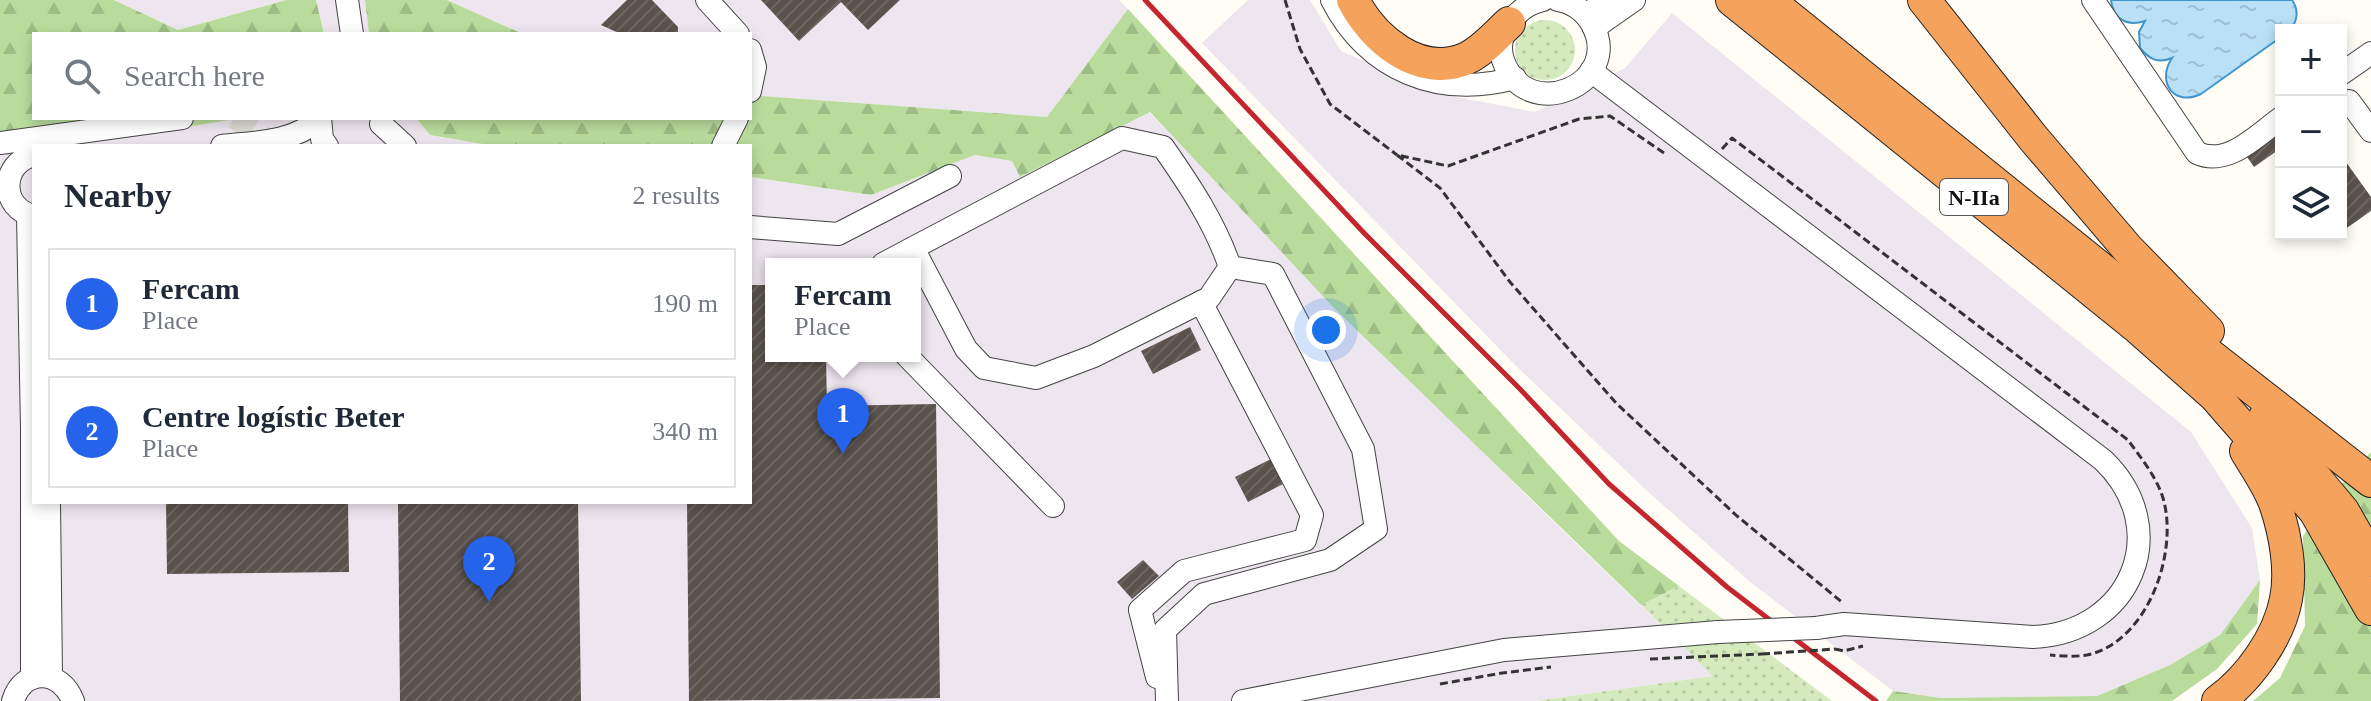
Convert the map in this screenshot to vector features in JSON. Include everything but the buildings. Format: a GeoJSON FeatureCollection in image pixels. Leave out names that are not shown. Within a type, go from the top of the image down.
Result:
{"type":"FeatureCollection","features":[{"type":"Feature","properties":{"kind":"highway"},"geometry":{"type":"LineString","coordinates":[[1353,0],[1386,43],[1404,55],[1426,63],[1447,65],[1468,58],[1509,23]]}},
{"type":"Feature","properties":{"kind":"highway","name":"N-IIa"},"geometry":{"type":"LineString","coordinates":[[1732,0],[2137,327],[2215,396],[2315,511],[2371,609]]}},
{"type":"Feature","properties":{"kind":"highway","name":"N-IIa"},"geometry":{"type":"LineString","coordinates":[[1768,0],[2156,313]]}},
{"type":"Feature","properties":{"kind":"highway"},"geometry":{"type":"LineString","coordinates":[[1928,3],[2034,139],[2127,248],[2247,367],[2371,471]]}},
{"type":"Feature","properties":{"kind":"highway"},"geometry":{"type":"LineString","coordinates":[[2156,313],[2371,481]]}},
{"type":"Feature","properties":{"kind":"highway"},"geometry":{"type":"LineString","coordinates":[[2156,313],[2276,427],[2343,511],[2371,560]]}},
{"type":"Feature","properties":{"kind":"highway"},"geometry":{"type":"LineString","coordinates":[[2215,396],[2275,504],[2287,556],[2286,598],[2272,635],[2252,668],[2218,701]]}},
{"type":"Feature","properties":{"kind":"street"},"geometry":{"type":"LineString","coordinates":[[347,0],[352,32]]}},
{"type":"Feature","properties":{"kind":"street"},"geometry":{"type":"LineString","coordinates":[[1332,0],[1345,25],[1365,46],[1407,75],[1465,84],[1515,78]]}},
{"type":"Feature","properties":{"kind":"street"},"geometry":{"type":"LineString","coordinates":[[1543,0],[1527,5],[1509,23],[1501,48],[1503,59],[1515,78],[1530,90],[1551,94],[1571,89],[1591,71],[1598,48],[1590,21],[1576,7],[1558,0]]}},
{"type":"Feature","properties":{"kind":"street"},"geometry":{"type":"LineString","coordinates":[[1590,21],[1607,0]]}},
{"type":"Feature","properties":{"kind":"street"},"geometry":{"type":"LineString","coordinates":[[1590,21],[1634,0]]}},
{"type":"Feature","properties":{"kind":"street"},"geometry":{"type":"LineString","coordinates":[[2093,0],[2197,153],[2217,158],[2234,152],[2275,122]]}},
{"type":"Feature","properties":{"kind":"street"},"geometry":{"type":"LineString","coordinates":[[713,2],[736,32]]}},
{"type":"Feature","properties":{"kind":"street"},"geometry":{"type":"LineString","coordinates":[[2347,70],[2371,53]]}},
{"type":"Feature","properties":{"kind":"street"},"geometry":{"type":"LineString","coordinates":[[752,57],[755,67],[752,81]]}},
{"type":"Feature","properties":{"kind":"street"},"geometry":{"type":"LineString","coordinates":[[1243,701],[1504,650],[1718,632],[1844,624],[2051,636],[2072,631],[2103,614],[2133,571],[2138,554],[2138,535],[2132,506],[2116,472],[2103,460],[1591,71]]}},
{"type":"Feature","properties":{"kind":"street"},"geometry":{"type":"LineString","coordinates":[[2349,101],[2371,131]]}},
{"type":"Feature","properties":{"kind":"street"},"geometry":{"type":"LineString","coordinates":[[0,143],[167,120]]}},
{"type":"Feature","properties":{"kind":"street"},"geometry":{"type":"LineString","coordinates":[[237,144],[283,138],[303,132],[318,120]]}},
{"type":"Feature","properties":{"kind":"street"},"geometry":{"type":"LineString","coordinates":[[319,120],[326,144]]}},
{"type":"Feature","properties":{"kind":"street"},"geometry":{"type":"LineString","coordinates":[[724,144],[736,120]]}},
{"type":"Feature","properties":{"kind":"street"},"geometry":{"type":"LineString","coordinates":[[379,129],[402,144]]}},
{"type":"Feature","properties":{"kind":"street"},"geometry":{"type":"LineString","coordinates":[[894,258],[1122,138],[1163,147],[1222,242],[1230,267]]}},
{"type":"Feature","properties":{"kind":"street"},"geometry":{"type":"LineString","coordinates":[[32,156],[15,163],[3,187],[11,203],[31,215],[32,257]]}},
{"type":"Feature","properties":{"kind":"street"},"geometry":{"type":"LineString","coordinates":[[752,227],[838,234],[950,176]]}},
{"type":"Feature","properties":{"kind":"street"},"geometry":{"type":"LineString","coordinates":[[913,248],[918,258]]}},
{"type":"Feature","properties":{"kind":"street"},"geometry":{"type":"LineString","coordinates":[[921,263],[966,349],[984,368],[1036,378],[1094,356],[1209,298],[1230,267]]}},
{"type":"Feature","properties":{"kind":"street"},"geometry":{"type":"LineString","coordinates":[[1165,701],[1165,630],[1204,594],[1330,560],[1376,529],[1363,449],[1273,274],[1230,267]]}},
{"type":"Feature","properties":{"kind":"street"},"geometry":{"type":"LineString","coordinates":[[1165,701],[1140,610],[1184,571],[1305,540],[1312,515],[1201,302]]}},
{"type":"Feature","properties":{"kind":"street"},"geometry":{"type":"LineString","coordinates":[[913,362],[1053,506]]}},
{"type":"Feature","properties":{"kind":"street"},"geometry":{"type":"LineString","coordinates":[[38,504],[42,677]]}},
{"type":"Feature","properties":{"kind":"street"},"geometry":{"type":"LineString","coordinates":[[42,677],[49,504]]}},
{"type":"Feature","properties":{"kind":"street"},"geometry":{"type":"LineString","coordinates":[[9,698],[24,683],[42,677],[67,688],[73,701]]}},
{"type":"Feature","properties":{"kind":"path"},"geometry":{"type":"LineString","coordinates":[[1285,0],[1300,49],[1330,104],[1440,188],[1510,282],[1616,403],[1737,516],[1843,601],[1844,624]]}},
{"type":"Feature","properties":{"kind":"path"},"geometry":{"type":"LineString","coordinates":[[1397,155],[1448,166],[1579,119],[1610,116],[1673,160]]}},
{"type":"Feature","properties":{"kind":"path"},"geometry":{"type":"LineString","coordinates":[[1711,162],[1732,138],[2128,440],[2149,467],[2163,499],[2167,533],[2165,564],[2155,592],[2142,614],[2123,635],[2106,647],[2089,655],[2050,655]]}},
{"type":"Feature","properties":{"kind":"path"},"geometry":{"type":"LineString","coordinates":[[1644,659],[1844,651],[1867,645]]}},
{"type":"Feature","properties":{"kind":"path"},"geometry":{"type":"LineString","coordinates":[[1441,684],[1559,667]]}},
{"type":"Feature","properties":{"kind":"shaded area"},"geometry":{"type":"Polygon","coordinates":[[[114,0],[286,0],[178,30],[114,0]]]}},
{"type":"Feature","properties":{"kind":"shaded area"},"geometry":{"type":"Polygon","coordinates":[[[316,0],[365,0],[369,32],[324,32],[316,0]]]}},
{"type":"Feature","properties":{"kind":"shaded area"},"geometry":{"type":"Polygon","coordinates":[[[447,0],[1119,0],[1128,9],[1047,117],[752,95],[752,32],[519,32],[447,0]]]}},
{"type":"Feature","properties":{"kind":"shaded area"},"geometry":{"type":"Polygon","coordinates":[[[1248,0],[1310,0],[1341,51],[1441,94],[1535,112],[1625,68],[1672,13],[2191,432],[2252,528],[2260,580],[2220,635],[2170,665],[2097,696],[1941,698],[1893,691],[1749,581],[1646,490],[1515,365],[1202,43],[1248,0]]]}},
{"type":"Feature","properties":{"kind":"shaded area"},"geometry":{"type":"Polygon","coordinates":[[[1149,112],[1531,500],[1714,676],[1535,701],[0,701],[0,154],[32,150],[32,504],[752,504],[752,177],[871,195],[975,155],[1012,161],[1021,177],[1149,112]]]}},
{"type":"Feature","properties":{"kind":"shaded area"},"geometry":{"type":"Polygon","coordinates":[[[229,120],[418,120],[430,135],[482,144],[79,144],[229,120]]]}},
{"type":"Feature","properties":{"kind":"green space"},"geometry":{"type":"Polygon","coordinates":[[[0,0],[114,0],[178,30],[286,0],[316,0],[324,32],[32,32],[32,120],[230,120],[81,144],[32,144],[0,154],[0,0]]]}},
{"type":"Feature","properties":{"kind":"green space"},"geometry":{"type":"Polygon","coordinates":[[[365,0],[447,0],[519,32],[369,32],[365,0]]]}},
{"type":"Feature","properties":{"kind":"green space"},"geometry":{"type":"Polygon","coordinates":[[[1128,9],[1619,541],[1679,586],[1641,605],[1336,310],[1150,112],[1020,177],[1012,161],[975,155],[871,195],[752,177],[752,144],[482,144],[430,135],[418,120],[752,120],[752,95],[1047,117],[1128,9]]]}},
{"type":"Feature","properties":{"kind":"green space"},"geometry":{"type":"Polygon","coordinates":[[[1545,20],[1557,22],[1566,29],[1573,38],[1573,62],[1566,71],[1557,78],[1545,80],[1533,78],[1524,71],[1517,62],[1515,50],[1517,38],[1524,29],[1533,22],[1545,20]]]}},
{"type":"Feature","properties":{"kind":"green space"},"geometry":{"type":"Polygon","coordinates":[[[2371,452],[2371,701],[2253,701],[2280,678],[2305,626],[2303,536],[2344,481],[2371,452]]]}},
{"type":"Feature","properties":{"kind":"green space"},"geometry":{"type":"Polygon","coordinates":[[[2260,580],[2257,624],[2217,669],[2172,701],[1886,701],[1893,691],[1941,698],[2097,696],[2170,665],[2220,635],[2260,580]]]}},
{"type":"Feature","properties":{"kind":"green space"},"geometry":{"type":"Polygon","coordinates":[[[1679,586],[1832,701],[1536,701],[1713,676],[1641,605],[1679,586]]]}},
{"type":"Feature","properties":{"kind":"water"},"geometry":{"type":"Polygon","coordinates":[[[2111,0],[2292,0],[2296,16],[2293,24],[2275,24],[2275,41],[2201,94],[2183,97],[2170,90],[2167,83],[2172,58],[2162,61],[2154,59],[2140,48],[2139,32],[2145,21],[2132,23],[2122,20],[2112,7],[2111,0]]]}},
{"type":"Feature","properties":{"kind":"tunnel"},"geometry":{"type":"LineString","coordinates":[[237,120],[275,144]]}},
{"type":"Feature","properties":{"kind":"railway"},"geometry":{"type":"LineString","coordinates":[[1145,0],[1365,234],[1520,389],[1609,484],[1727,587],[1876,701]]}},
{"type":"Feature","properties":{"kind":"place","name":"Fercam"},"geometry":{"type":"Point","coordinates":[843,454]}},
{"type":"Feature","properties":{"kind":"place","name":"Centre logístic Beter"},"geometry":{"type":"Point","coordinates":[489,602]}}]}
